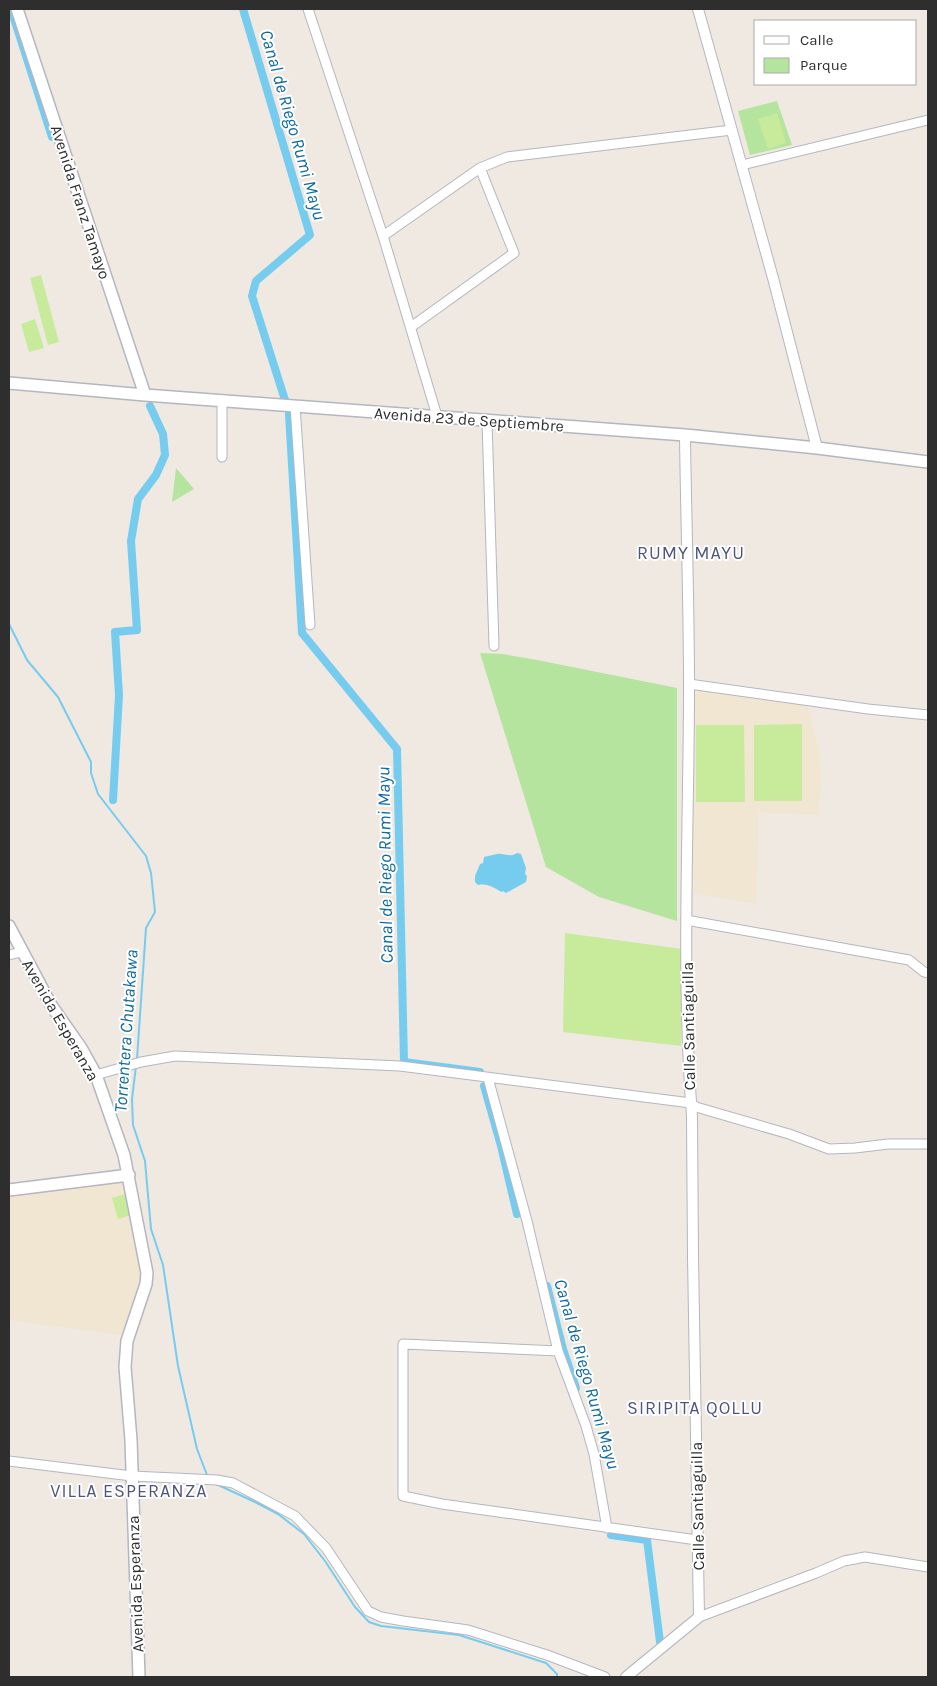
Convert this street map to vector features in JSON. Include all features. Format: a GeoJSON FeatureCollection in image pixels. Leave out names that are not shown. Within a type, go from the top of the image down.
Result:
{"type":"FeatureCollection","features":[{"type":"Feature","properties":{"kind":"main road","name":"Avenida Franz Tamayo"},"geometry":{"type":"LineString","coordinates":[[17,9],[145,395]]}},
{"type":"Feature","properties":{"kind":"main road","name":"Avenida 23 de Septiembre"},"geometry":{"type":"LineString","coordinates":[[9,383],[145,395],[685,435],[817,448],[927,465]]}},
{"type":"Feature","properties":{"kind":"main road","name":"Avenida Esperanza"},"geometry":{"type":"LineString","coordinates":[[9,926],[21,952],[51,1005],[81,1048],[96,1075],[129,1174],[146,1273],[146,1284],[127,1341],[124,1367],[131,1440],[139,1677]]}},
{"type":"Feature","properties":{"kind":"main road"},"geometry":{"type":"LineString","coordinates":[[9,1190],[129,1174]]}},
{"type":"Feature","properties":{"kind":"street"},"geometry":{"type":"LineString","coordinates":[[308,9],[383,236],[437,416]]}},
{"type":"Feature","properties":{"kind":"street"},"geometry":{"type":"LineString","coordinates":[[698,9],[742,165],[817,448]]}},
{"type":"Feature","properties":{"kind":"street"},"geometry":{"type":"LineString","coordinates":[[742,165],[928,120]]}},
{"type":"Feature","properties":{"kind":"street"},"geometry":{"type":"LineString","coordinates":[[383,236],[480,168],[507,157],[732,130]]}},
{"type":"Feature","properties":{"kind":"street"},"geometry":{"type":"LineString","coordinates":[[411,327],[514,253],[480,168]]}},
{"type":"Feature","properties":{"kind":"street"},"geometry":{"type":"LineString","coordinates":[[222,400],[222,457]]}},
{"type":"Feature","properties":{"kind":"street"},"geometry":{"type":"LineString","coordinates":[[295,406],[310,625]]}},
{"type":"Feature","properties":{"kind":"street"},"geometry":{"type":"LineString","coordinates":[[486,421],[494,646]]}},
{"type":"Feature","properties":{"kind":"street","name":"Calle Santiaguilla"},"geometry":{"type":"LineString","coordinates":[[685,435],[689,684],[686,1006],[689,1096],[691,1103],[699,1617]]}},
{"type":"Feature","properties":{"kind":"street"},"geometry":{"type":"LineString","coordinates":[[689,684],[868,709],[928,715]]}},
{"type":"Feature","properties":{"kind":"street"},"geometry":{"type":"LineString","coordinates":[[686,920],[908,960],[928,973]]}},
{"type":"Feature","properties":{"kind":"street"},"geometry":{"type":"LineString","coordinates":[[9,955],[21,952]]}},
{"type":"Feature","properties":{"kind":"street"},"geometry":{"type":"LineString","coordinates":[[96,1075],[138,1063],[175,1056],[400,1066],[691,1103],[696,1108],[789,1134],[829,1149],[888,1144],[928,1144]]}},
{"type":"Feature","properties":{"kind":"street"},"geometry":{"type":"LineString","coordinates":[[488,1078],[527,1221],[558,1351],[586,1426],[594,1454],[607,1528]]}},
{"type":"Feature","properties":{"kind":"street"},"geometry":{"type":"LineString","coordinates":[[558,1351],[403,1344],[402,1496],[442,1504],[697,1540]]}},
{"type":"Feature","properties":{"kind":"street"},"geometry":{"type":"LineString","coordinates":[[9,1461],[132,1476],[216,1479],[233,1483],[295,1516],[326,1548],[368,1611],[381,1617],[468,1630],[547,1655],[605,1677]]}},
{"type":"Feature","properties":{"kind":"street"},"geometry":{"type":"LineString","coordinates":[[626,1677],[699,1617],[844,1561],[865,1557],[928,1567]]}},
{"type":"Feature","properties":{"kind":"shaded area"},"geometry":{"type":"Polygon","coordinates":[[[693,690],[807,703],[819,752],[822,777],[818,815],[759,812],[757,904],[694,893],[692,834],[693,690]]]}},
{"type":"Feature","properties":{"kind":"shaded area"},"geometry":{"type":"Polygon","coordinates":[[[121,1182],[126,1185],[142,1273],[122,1335],[9,1320],[9,1197],[121,1182]]]}},
{"type":"Feature","properties":{"kind":"green space"},"geometry":{"type":"Polygon","coordinates":[[[777,101],[792,145],[750,155],[738,111],[777,101]]]}},
{"type":"Feature","properties":{"kind":"green space"},"geometry":{"type":"Polygon","coordinates":[[[777,113],[786,143],[768,149],[758,119],[777,113]]]}},
{"type":"Feature","properties":{"kind":"green space"},"geometry":{"type":"Polygon","coordinates":[[[41,275],[59,342],[48,345],[30,278],[41,275]]]}},
{"type":"Feature","properties":{"kind":"green space"},"geometry":{"type":"Polygon","coordinates":[[[35,319],[44,348],[29,352],[21,324],[35,319]]]}},
{"type":"Feature","properties":{"kind":"green space"},"geometry":{"type":"Polygon","coordinates":[[[176,468],[194,489],[172,502],[176,468]]]}},
{"type":"Feature","properties":{"kind":"green space"},"geometry":{"type":"Polygon","coordinates":[[[480,653],[503,654],[537,660],[677,688],[677,921],[599,897],[546,867],[480,653]]]}},
{"type":"Feature","properties":{"kind":"green space"},"geometry":{"type":"Polygon","coordinates":[[[802,724],[802,801],[754,801],[754,725],[802,724]]]}},
{"type":"Feature","properties":{"kind":"green space"},"geometry":{"type":"Polygon","coordinates":[[[696,725],[744,725],[745,802],[696,802],[696,725]]]}},
{"type":"Feature","properties":{"kind":"green space"},"geometry":{"type":"Polygon","coordinates":[[[565,933],[682,949],[681,1046],[563,1032],[565,933]]]}},
{"type":"Feature","properties":{"kind":"green space"},"geometry":{"type":"Polygon","coordinates":[[[125,1194],[131,1215],[118,1219],[112,1198],[125,1194]]]}},
{"type":"Feature","properties":{"kind":"water"},"geometry":{"type":"Polygon","coordinates":[[[521,854],[526,868],[526,882],[506,893],[488,885],[478,885],[475,882],[475,876],[480,864],[483,863],[484,857],[521,854]]]}},
{"type":"Feature","properties":{"kind":"waterway"},"geometry":{"type":"LineString","coordinates":[[11,9],[52,137]]}},
{"type":"Feature","properties":{"kind":"waterway","name":"Canal de Riego Rumi Mayu"},"geometry":{"type":"LineString","coordinates":[[243,9],[310,235],[256,281],[252,296],[285,400]]}},
{"type":"Feature","properties":{"kind":"waterway"},"geometry":{"type":"LineString","coordinates":[[113,800],[119,695],[115,632],[137,630],[131,541],[138,499],[156,475],[165,455],[163,434],[150,406]]}},
{"type":"Feature","properties":{"kind":"waterway","name":"Canal de Riego Rumi Mayu"},"geometry":{"type":"LineString","coordinates":[[289,414],[302,633],[397,749],[404,1062],[480,1072]]}},
{"type":"Feature","properties":{"kind":"waterway","name":"Torrentera Chutakawa"},"geometry":{"type":"LineString","coordinates":[[9,624],[27,660],[58,697],[91,762],[91,773],[98,794],[146,856],[151,873],[155,912],[146,928],[137,1059]]}},
{"type":"Feature","properties":{"kind":"waterway","name":"Torrentera Chutakawa"},"geometry":{"type":"LineString","coordinates":[[136,1066],[132,1099],[133,1125],[145,1161],[151,1229],[163,1265],[178,1366],[197,1449],[207,1475]]}},
{"type":"Feature","properties":{"kind":"waterway","name":"Canal de Riego Rumi Mayu"},"geometry":{"type":"LineString","coordinates":[[484,1086],[517,1214]]}},
{"type":"Feature","properties":{"kind":"waterway","name":"Canal de Riego Rumi Mayu"},"geometry":{"type":"LineString","coordinates":[[547,1286],[563,1349],[576,1388]]}},
{"type":"Feature","properties":{"kind":"waterway","name":"Torrentera Chutakawa"},"geometry":{"type":"LineString","coordinates":[[216,1484],[278,1514],[304,1534],[325,1561],[355,1607],[369,1622],[381,1626],[459,1635],[546,1663],[557,1674],[557,1677]]}},
{"type":"Feature","properties":{"kind":"waterway","name":"Canal de Riego Rumi Mayu"},"geometry":{"type":"LineString","coordinates":[[611,1535],[647,1540],[660,1642]]}},
{"type":"Feature","properties":{"kind":"district","name":"RUMY MAYU"},"geometry":{"type":"Point","coordinates":[691,553]}},
{"type":"Feature","properties":{"kind":"district","name":"SIRIPITA QOLLU"},"geometry":{"type":"Point","coordinates":[695,1408]}},
{"type":"Feature","properties":{"kind":"district","name":"VILLA ESPERANZA"},"geometry":{"type":"Point","coordinates":[129,1491]}}]}
